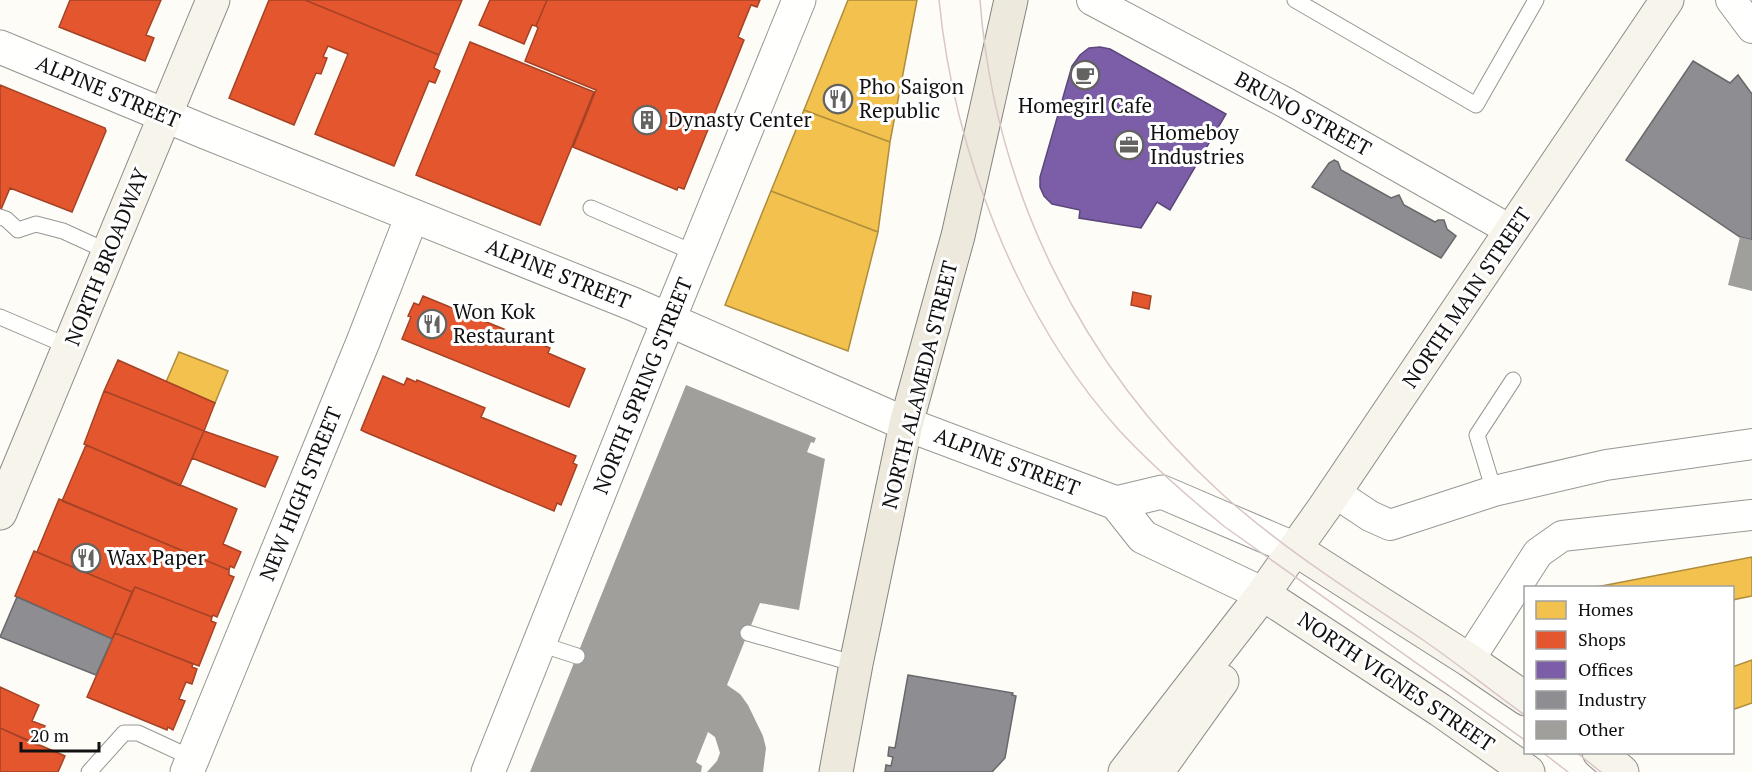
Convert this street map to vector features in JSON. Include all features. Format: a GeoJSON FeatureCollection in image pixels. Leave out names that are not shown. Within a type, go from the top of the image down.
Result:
{"type":"FeatureCollection","features":[{"type":"Feature","properties":{"kind":"main road","name":"NORTH BROADWAY"},"geometry":{"type":"LineString","coordinates":[[0,513],[213,0]]}},
{"type":"Feature","properties":{"kind":"main road","name":"NORTH ALAMEDA STREET"},"geometry":{"type":"LineString","coordinates":[[836,772],[906,424],[958,236],[1011,0]]}},
{"type":"Feature","properties":{"kind":"main road","name":"NORTH MAIN STREET"},"geometry":{"type":"LineString","coordinates":[[1125,772],[1263,594],[1295,549],[1667,0]]}},
{"type":"Feature","properties":{"kind":"main road"},"geometry":{"type":"LineString","coordinates":[[1295,549],[1524,698]]}},
{"type":"Feature","properties":{"kind":"main road","name":"NORTH MAIN STREET"},"geometry":{"type":"LineString","coordinates":[[1157,772],[1250,643],[1263,594]]}},
{"type":"Feature","properties":{"kind":"main road","name":"NORTH VIGNES STREET"},"geometry":{"type":"LineString","coordinates":[[1263,594],[1440,710],[1528,772]]}},
{"type":"Feature","properties":{"kind":"main road"},"geometry":{"type":"LineString","coordinates":[[1600,754],[1622,772]]}},
{"type":"Feature","properties":{"kind":"street","name":"NORTH SPRING STREET"},"geometry":{"type":"LineString","coordinates":[[488,772],[800,0]]}},
{"type":"Feature","properties":{"kind":"street","name":"BRUNO STREET"},"geometry":{"type":"LineString","coordinates":[[1092,0],[1286,103],[1512,231]]}},
{"type":"Feature","properties":{"kind":"street"},"geometry":{"type":"LineString","coordinates":[[1731,0],[1752,28]]}},
{"type":"Feature","properties":{"kind":"street","name":"ALPINE STREET"},"geometry":{"type":"LineString","coordinates":[[0,47],[670,320],[906,424],[1116,503]]}},
{"type":"Feature","properties":{"kind":"street","name":"NEW HIGH STREET"},"geometry":{"type":"LineString","coordinates":[[189,765],[363,342],[412,216]]}},
{"type":"Feature","properties":{"kind":"street"},"geometry":{"type":"LineString","coordinates":[[1334,492],[1370,516],[1390,525],[1494,491],[1606,465],[1752,444]]}},
{"type":"Feature","properties":{"kind":"street"},"geometry":{"type":"LineString","coordinates":[[1263,594],[1143,537],[1116,503],[1162,492],[1295,549]]}},
{"type":"Feature","properties":{"kind":"street"},"geometry":{"type":"LineString","coordinates":[[1469,660],[1538,553],[1562,536],[1752,515]]}},
{"type":"Feature","properties":{"kind":"lane"},"geometry":{"type":"LineString","coordinates":[[1295,0],[1476,105],[1536,0]]}},
{"type":"Feature","properties":{"kind":"lane"},"geometry":{"type":"LineString","coordinates":[[591,208],[697,254]]}},
{"type":"Feature","properties":{"kind":"lane"},"geometry":{"type":"LineString","coordinates":[[0,217],[18,230],[36,224],[63,231],[109,252]]}},
{"type":"Feature","properties":{"kind":"lane"},"geometry":{"type":"LineString","coordinates":[[0,317],[70,347]]}},
{"type":"Feature","properties":{"kind":"lane"},"geometry":{"type":"LineString","coordinates":[[1494,491],[1477,435],[1513,380]]}},
{"type":"Feature","properties":{"kind":"lane"},"geometry":{"type":"LineString","coordinates":[[748,633],[856,664]]}},
{"type":"Feature","properties":{"kind":"lane"},"geometry":{"type":"LineString","coordinates":[[540,644],[577,656]]}},
{"type":"Feature","properties":{"kind":"lane"},"geometry":{"type":"LineString","coordinates":[[88,772],[124,733],[138,734],[189,765]]}},
{"type":"Feature","properties":{"kind":"building: Homes"},"geometry":{"type":"Polygon","coordinates":[[[848,0],[917,0],[890,142],[804,110],[848,0]]]}},
{"type":"Feature","properties":{"kind":"building: Homes"},"geometry":{"type":"Polygon","coordinates":[[[804,110],[890,142],[878,232],[771,191],[804,110]]]}},
{"type":"Feature","properties":{"kind":"building: Homes"},"geometry":{"type":"Polygon","coordinates":[[[771,191],[878,232],[848,351],[725,305],[771,191]]]}},
{"type":"Feature","properties":{"kind":"building: Homes"},"geometry":{"type":"Polygon","coordinates":[[[179,352],[228,371],[215,403],[166,382],[179,352]]]}},
{"type":"Feature","properties":{"kind":"building: Homes"},"geometry":{"type":"Polygon","coordinates":[[[1752,557],[1752,596],[1734,600],[1734,586],[1601,586],[1752,557]]]}},
{"type":"Feature","properties":{"kind":"building: Homes"},"geometry":{"type":"Polygon","coordinates":[[[1752,660],[1752,703],[1734,709],[1734,666],[1752,660]]]}},
{"type":"Feature","properties":{"kind":"building: Shops"},"geometry":{"type":"Polygon","coordinates":[[[70,0],[161,0],[146,35],[154,38],[145,61],[59,27],[70,0]]]}},
{"type":"Feature","properties":{"kind":"building: Shops"},"geometry":{"type":"Polygon","coordinates":[[[269,0],[305,0],[439,55],[434,68],[440,71],[435,83],[429,81],[394,166],[315,134],[348,54],[328,46],[323,57],[327,58],[321,74],[316,73],[294,125],[229,98],[269,0]]]}},
{"type":"Feature","properties":{"kind":"building: Shops"},"geometry":{"type":"Polygon","coordinates":[[[305,0],[462,0],[439,55],[305,0]]]}},
{"type":"Feature","properties":{"kind":"building: Shops"},"geometry":{"type":"Polygon","coordinates":[[[490,0],[547,0],[536,26],[532,25],[524,44],[479,25],[490,0]]]}},
{"type":"Feature","properties":{"kind":"building: Shops","name":"Dynasty Center"},"geometry":{"type":"Polygon","coordinates":[[[547,0],[760,0],[757,7],[751,5],[738,37],[744,40],[684,189],[678,187],[677,190],[573,147],[596,90],[525,61],[547,0]]]}},
{"type":"Feature","properties":{"kind":"building: Shops"},"geometry":{"type":"Polygon","coordinates":[[[470,42],[594,92],[540,225],[416,175],[470,42]]]}},
{"type":"Feature","properties":{"kind":"building: Shops"},"geometry":{"type":"Polygon","coordinates":[[[0,85],[105,128],[106,131],[72,212],[10,188],[0,212],[0,85]]]}},
{"type":"Feature","properties":{"kind":"building: Shops"},"geometry":{"type":"Polygon","coordinates":[[[1133,292],[1151,296],[1149,309],[1131,305],[1133,292]]]}},
{"type":"Feature","properties":{"kind":"building: Shops"},"geometry":{"type":"Polygon","coordinates":[[[423,296],[550,348],[548,353],[585,369],[569,407],[402,339],[414,303],[419,305],[423,296]]]}},
{"type":"Feature","properties":{"kind":"building: Shops"},"geometry":{"type":"Polygon","coordinates":[[[118,360],[215,403],[204,431],[104,391],[118,360]]]}},
{"type":"Feature","properties":{"kind":"building: Shops"},"geometry":{"type":"Polygon","coordinates":[[[383,376],[404,385],[407,378],[416,382],[417,380],[485,408],[481,417],[576,456],[573,463],[577,465],[561,505],[557,503],[554,511],[361,430],[383,376]]]}},
{"type":"Feature","properties":{"kind":"building: Shops"},"geometry":{"type":"Polygon","coordinates":[[[104,391],[204,431],[180,486],[84,444],[104,391]]]}},
{"type":"Feature","properties":{"kind":"building: Shops"},"geometry":{"type":"Polygon","coordinates":[[[204,431],[278,457],[265,487],[192,458],[204,431]]]}},
{"type":"Feature","properties":{"kind":"building: Shops"},"geometry":{"type":"Polygon","coordinates":[[[86,445],[237,509],[223,544],[241,552],[234,568],[230,566],[229,570],[62,501],[86,445]]]}},
{"type":"Feature","properties":{"kind":"building: Shops"},"geometry":{"type":"Polygon","coordinates":[[[59,499],[229,570],[229,575],[234,577],[217,617],[135,587],[132,592],[37,552],[59,499]]]}},
{"type":"Feature","properties":{"kind":"building: Shops"},"geometry":{"type":"Polygon","coordinates":[[[34,551],[132,592],[112,639],[15,596],[34,551]]]}},
{"type":"Feature","properties":{"kind":"building: Shops"},"geometry":{"type":"Polygon","coordinates":[[[135,587],[212,617],[211,621],[216,623],[199,666],[115,633],[135,587]]]}},
{"type":"Feature","properties":{"kind":"building: Shops"},"geometry":{"type":"Polygon","coordinates":[[[115,633],[193,664],[192,667],[197,669],[192,684],[186,682],[179,699],[185,701],[173,730],[168,727],[167,730],[87,697],[115,633]]]}},
{"type":"Feature","properties":{"kind":"building: Shops"},"geometry":{"type":"Polygon","coordinates":[[[0,687],[39,705],[32,721],[45,726],[37,745],[0,728],[0,687]]]}},
{"type":"Feature","properties":{"kind":"building: Shops"},"geometry":{"type":"Polygon","coordinates":[[[0,728],[65,756],[58,772],[0,772],[0,728]]]}},
{"type":"Feature","properties":{"kind":"building: Offices","name":"Homeboy Industries"},"geometry":{"type":"Polygon","coordinates":[[[1089,48],[1110,49],[1226,114],[1170,210],[1157,202],[1141,228],[1079,218],[1080,210],[1052,204],[1044,196],[1040,187],[1040,177],[1072,66],[1089,48]]]}},
{"type":"Feature","properties":{"kind":"building: Industry"},"geometry":{"type":"Polygon","coordinates":[[[1693,61],[1730,83],[1738,75],[1752,94],[1752,240],[1740,237],[1626,160],[1693,61]]]}},
{"type":"Feature","properties":{"kind":"building: Industry"},"geometry":{"type":"Polygon","coordinates":[[[1334,160],[1338,162],[1341,170],[1391,198],[1399,195],[1404,205],[1435,222],[1444,220],[1447,229],[1456,236],[1441,258],[1312,187],[1329,163],[1334,160]]]}},
{"type":"Feature","properties":{"kind":"building: Industry"},"geometry":{"type":"Polygon","coordinates":[[[17,597],[112,639],[96,675],[0,637],[17,597]]]}},
{"type":"Feature","properties":{"kind":"building: Industry"},"geometry":{"type":"Polygon","coordinates":[[[908,675],[1013,693],[1012,695],[1016,696],[1005,758],[992,772],[885,772],[886,765],[891,766],[893,757],[888,756],[889,747],[895,748],[908,675]]]}},
{"type":"Feature","properties":{"kind":"building: Other"},"geometry":{"type":"Polygon","coordinates":[[[1740,237],[1752,240],[1752,291],[1728,285],[1740,237]]]}},
{"type":"Feature","properties":{"kind":"building: Other"},"geometry":{"type":"Polygon","coordinates":[[[686,385],[816,438],[814,443],[811,442],[807,452],[825,459],[799,610],[760,603],[727,685],[740,694],[748,705],[763,736],[766,748],[763,772],[707,772],[717,761],[720,753],[715,737],[708,732],[696,762],[702,766],[701,772],[530,772],[686,385]]]}},
{"type":"Feature","properties":{"kind":"tram line"},"geometry":{"type":"LineString","coordinates":[[939,0],[947,57],[959,114],[975,172],[1020,283],[1049,335],[1082,384],[1118,429],[1143,455],[1225,527],[1524,740]]}},
{"type":"Feature","properties":{"kind":"tram line"},"geometry":{"type":"LineString","coordinates":[[980,0],[989,70],[1004,138],[1025,205],[1053,269],[1087,331],[1126,389],[1171,443],[1221,493],[1269,533],[1345,588],[1436,649],[1524,715]]}},
{"type":"Feature","properties":{"kind":"tram line"},"geometry":{"type":"LineString","coordinates":[[1545,754],[1568,772]]}},
{"type":"Feature","properties":{"kind":"tram line"},"geometry":{"type":"LineString","coordinates":[[1578,754],[1601,772]]}},
{"type":"Feature","properties":{"kind":"place","name":"Homegirl Cafe"},"geometry":{"type":"Point","coordinates":[1085,75]}},
{"type":"Feature","properties":{"kind":"place","name":"Pho Saigon Republic"},"geometry":{"type":"Point","coordinates":[838,99]}},
{"type":"Feature","properties":{"kind":"place","name":"Dynasty Center"},"geometry":{"type":"Point","coordinates":[647,120]}},
{"type":"Feature","properties":{"kind":"place","name":"Homeboy Industries"},"geometry":{"type":"Point","coordinates":[1129,145]}},
{"type":"Feature","properties":{"kind":"place","name":"Won Kok Restaurant"},"geometry":{"type":"Point","coordinates":[432,324]}},
{"type":"Feature","properties":{"kind":"place","name":"Wax Paper"},"geometry":{"type":"Point","coordinates":[86,558]}}]}
